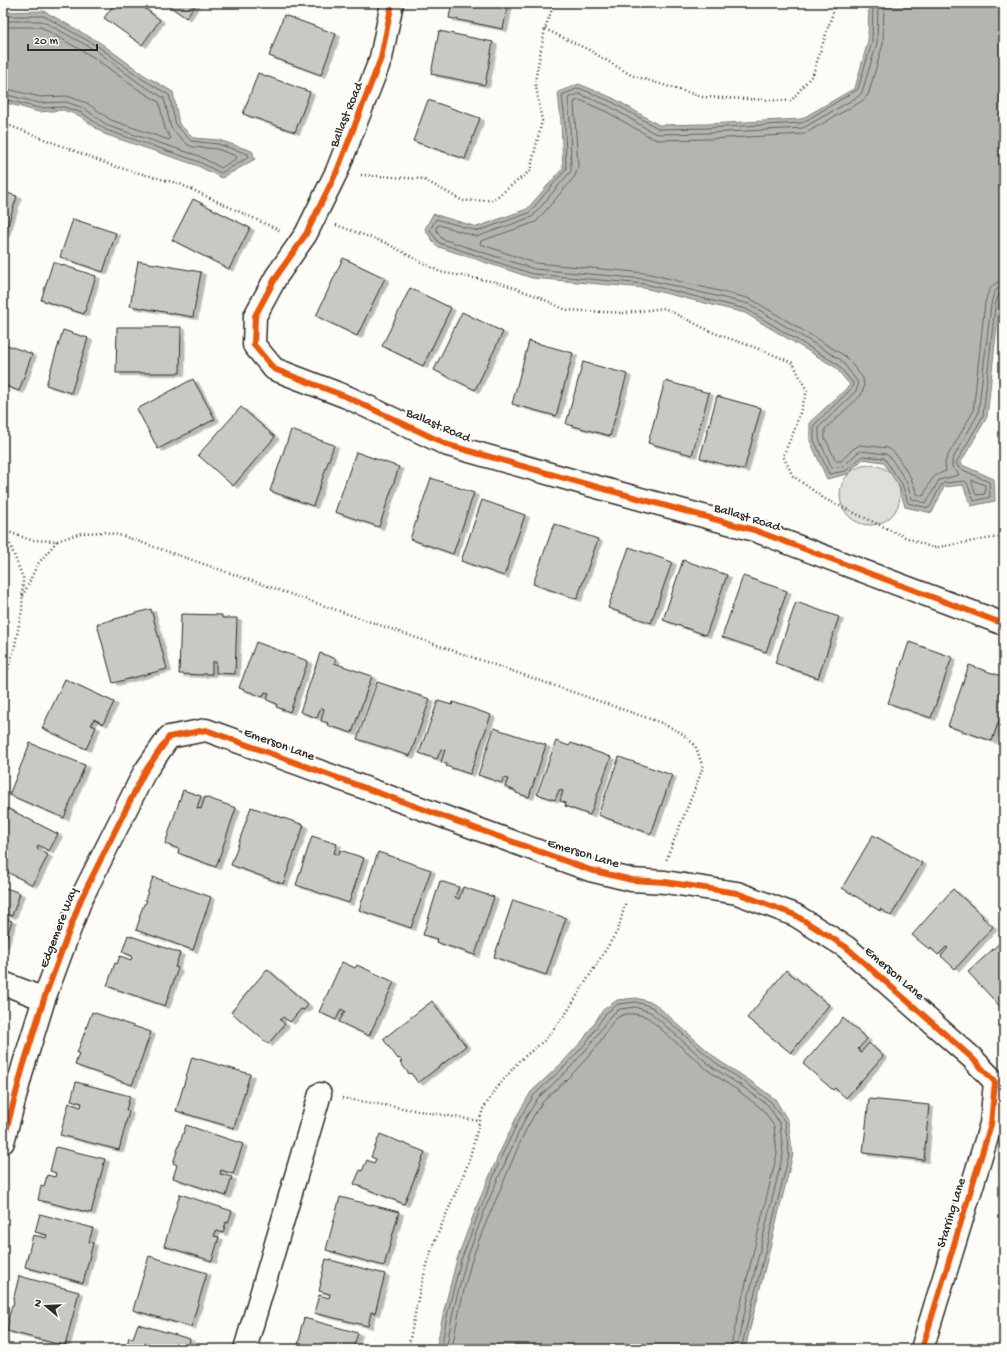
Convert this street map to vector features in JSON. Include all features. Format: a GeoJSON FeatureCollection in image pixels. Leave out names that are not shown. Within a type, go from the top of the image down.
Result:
{"type":"FeatureCollection","features":[{"type":"Feature","properties":{"kind":"street","name":"Ballast Road"},"geometry":{"type":"LineString","coordinates":[[392,3],[381,58],[337,171],[306,234],[276,277],[255,316],[254,345],[274,369],[347,397],[448,445],[754,530],[1004,624]]}},
{"type":"Feature","properties":{"kind":"street","name":"Emerson Lane"},"geometry":{"type":"LineString","coordinates":[[169,737],[206,730],[590,870],[632,880],[658,881],[737,893],[795,915],[846,947],[972,1057],[995,1082]]}},
{"type":"Feature","properties":{"kind":"street","name":"Edgemere Way"},"geometry":{"type":"LineString","coordinates":[[3,1142],[23,1067],[44,999],[81,899],[144,773],[169,737]]}},
{"type":"Feature","properties":{"kind":"street"},"geometry":{"type":"LineString","coordinates":[[3,983],[44,999]]}},
{"type":"Feature","properties":{"kind":"street","name":"Starring Lane"},"geometry":{"type":"LineString","coordinates":[[922,1349],[991,1124],[995,1082]]}},
{"type":"Feature","properties":{"kind":"street"},"geometry":{"type":"LineString","coordinates":[[245,1349],[320,1094]]}},
{"type":"Feature","properties":{"kind":"path"},"geometry":{"type":"LineString","coordinates":[[361,175],[423,179],[463,201],[493,200],[530,171],[542,121],[535,81],[545,29],[554,3]]}},
{"type":"Feature","properties":{"kind":"path"},"geometry":{"type":"LineString","coordinates":[[545,29],[589,50],[631,75],[703,97],[791,101],[813,74],[836,3]]}},
{"type":"Feature","properties":{"kind":"path"},"geometry":{"type":"LineString","coordinates":[[3,123],[30,132],[113,166],[180,184],[284,232]]}},
{"type":"Feature","properties":{"kind":"path"},"geometry":{"type":"LineString","coordinates":[[330,223],[386,243],[440,272],[501,283],[539,297],[566,310],[625,314],[664,308],[714,333],[793,363],[807,391],[794,431],[783,456],[793,476],[825,499],[905,537],[933,548],[1004,536]]}},
{"type":"Feature","properties":{"kind":"path"},"geometry":{"type":"LineString","coordinates":[[4,531],[31,540],[57,541],[81,533],[97,532],[105,532],[123,536],[659,722],[680,732],[695,746],[703,766],[658,881]]}},
{"type":"Feature","properties":{"kind":"path"},"geometry":{"type":"LineString","coordinates":[[3,684],[14,650],[22,610],[23,578],[4,531]]}},
{"type":"Feature","properties":{"kind":"path"},"geometry":{"type":"LineString","coordinates":[[22,598],[37,565],[57,541]]}},
{"type":"Feature","properties":{"kind":"path"},"geometry":{"type":"LineString","coordinates":[[408,1349],[420,1289],[433,1246],[468,1164],[483,1109],[497,1088],[519,1061],[545,1040],[567,1012],[618,930],[632,880]]}},
{"type":"Feature","properties":{"kind":"path"},"geometry":{"type":"LineString","coordinates":[[320,1094],[479,1121]]}},
{"type":"Feature","properties":{"kind":"shaded area"},"geometry":{"type":"Polygon","coordinates":[[[870,465],[886,470],[891,474],[895,479],[900,495],[895,511],[891,516],[886,520],[870,525],[854,520],[849,516],[845,511],[840,495],[845,479],[849,474],[854,470],[870,465]]]}},
{"type":"Feature","properties":{"kind":"water"},"geometry":{"type":"Polygon","coordinates":[[[869,3],[1004,3],[1004,289],[999,307],[987,417],[960,464],[994,479],[995,501],[971,506],[963,485],[944,487],[932,513],[905,507],[899,486],[883,462],[863,459],[848,474],[827,479],[810,441],[810,422],[850,385],[835,367],[745,313],[644,288],[532,278],[436,246],[425,229],[433,214],[477,227],[527,209],[563,168],[558,92],[579,84],[613,98],[659,125],[801,119],[855,88],[868,41],[869,3]]]}},
{"type":"Feature","properties":{"kind":"water"},"geometry":{"type":"Polygon","coordinates":[[[44,11],[102,44],[144,75],[173,92],[179,124],[194,138],[219,140],[252,151],[255,159],[222,178],[196,165],[104,134],[80,116],[63,110],[39,112],[3,102],[3,12],[44,11]]]}},
{"type":"Feature","properties":{"kind":"water"},"geometry":{"type":"Polygon","coordinates":[[[636,998],[654,1003],[718,1060],[775,1099],[788,1121],[793,1154],[745,1349],[436,1349],[457,1259],[478,1203],[518,1114],[531,1092],[562,1063],[583,1040],[603,1010],[617,1000],[636,998]]]}},
{"type":"Feature","properties":{"kind":"building"},"geometry":{"type":"Polygon","coordinates":[[[115,3],[138,3],[160,20],[142,45],[104,18],[115,3]]]}},
{"type":"Feature","properties":{"kind":"building"},"geometry":{"type":"Polygon","coordinates":[[[165,3],[196,3],[186,18],[165,3]]]}},
{"type":"Feature","properties":{"kind":"building"},"geometry":{"type":"Polygon","coordinates":[[[318,3],[337,3],[336,7],[318,3]]]}},
{"type":"Feature","properties":{"kind":"building"},"geometry":{"type":"Polygon","coordinates":[[[452,3],[508,3],[503,29],[449,18],[452,3]]]}},
{"type":"Feature","properties":{"kind":"building"},"geometry":{"type":"Polygon","coordinates":[[[284,15],[336,34],[321,75],[269,56],[284,15]]]}},
{"type":"Feature","properties":{"kind":"building"},"geometry":{"type":"Polygon","coordinates":[[[439,31],[493,42],[485,85],[431,74],[439,31]]]}},
{"type":"Feature","properties":{"kind":"building"},"geometry":{"type":"Polygon","coordinates":[[[258,73],[310,92],[295,132],[243,114],[258,73]]]}},
{"type":"Feature","properties":{"kind":"building"},"geometry":{"type":"Polygon","coordinates":[[[428,100],[480,118],[465,159],[413,141],[428,100]]]}},
{"type":"Feature","properties":{"kind":"building"},"geometry":{"type":"Polygon","coordinates":[[[3,192],[17,196],[5,234],[3,234],[3,192]]]}},
{"type":"Feature","properties":{"kind":"building"},"geometry":{"type":"Polygon","coordinates":[[[193,199],[250,228],[229,269],[172,240],[193,199]]]}},
{"type":"Feature","properties":{"kind":"building"},"geometry":{"type":"Polygon","coordinates":[[[73,219],[116,233],[103,272],[60,257],[73,219]]]}},
{"type":"Feature","properties":{"kind":"building"},"geometry":{"type":"Polygon","coordinates":[[[343,258],[385,278],[357,336],[316,316],[343,258]]]}},
{"type":"Feature","properties":{"kind":"building"},"geometry":{"type":"Polygon","coordinates":[[[138,261],[201,272],[193,317],[130,306],[138,261]]]}},
{"type":"Feature","properties":{"kind":"building"},"geometry":{"type":"Polygon","coordinates":[[[53,262],[96,276],[84,314],[41,300],[53,262]]]}},
{"type":"Feature","properties":{"kind":"building"},"geometry":{"type":"Polygon","coordinates":[[[410,288],[451,308],[423,366],[382,346],[410,288]]]}},
{"type":"Feature","properties":{"kind":"building"},"geometry":{"type":"Polygon","coordinates":[[[462,312],[503,332],[475,390],[434,370],[462,312]]]}},
{"type":"Feature","properties":{"kind":"building"},"geometry":{"type":"Polygon","coordinates":[[[117,327],[181,327],[180,373],[116,373],[117,327]]]}},
{"type":"Feature","properties":{"kind":"building"},"geometry":{"type":"Polygon","coordinates":[[[63,330],[88,338],[71,393],[46,385],[63,330]]]}},
{"type":"Feature","properties":{"kind":"building"},"geometry":{"type":"Polygon","coordinates":[[[529,341],[573,353],[556,416],[512,404],[529,341]]]}},
{"type":"Feature","properties":{"kind":"building"},"geometry":{"type":"Polygon","coordinates":[[[4,344],[32,354],[19,391],[3,385],[4,344]]]}},
{"type":"Feature","properties":{"kind":"building"},"geometry":{"type":"Polygon","coordinates":[[[583,362],[627,374],[610,436],[566,424],[583,362]]]}},
{"type":"Feature","properties":{"kind":"building"},"geometry":{"type":"Polygon","coordinates":[[[193,379],[215,419],[158,449],[137,409],[193,379]]]}},
{"type":"Feature","properties":{"kind":"building"},"geometry":{"type":"Polygon","coordinates":[[[665,381],[709,393],[692,455],[648,443],[665,381]]]}},
{"type":"Feature","properties":{"kind":"building"},"geometry":{"type":"Polygon","coordinates":[[[717,396],[761,408],[744,470],[700,458],[717,396]]]}},
{"type":"Feature","properties":{"kind":"building"},"geometry":{"type":"Polygon","coordinates":[[[241,407],[275,437],[233,486],[198,455],[241,407]]]}},
{"type":"Feature","properties":{"kind":"building"},"geometry":{"type":"Polygon","coordinates":[[[291,430],[334,445],[313,506],[270,491],[291,430]]]}},
{"type":"Feature","properties":{"kind":"building"},"geometry":{"type":"Polygon","coordinates":[[[356,452],[399,467],[379,527],[335,512],[356,452]]]}},
{"type":"Feature","properties":{"kind":"building"},"geometry":{"type":"Polygon","coordinates":[[[431,478],[474,493],[453,554],[410,539],[431,478]]]}},
{"type":"Feature","properties":{"kind":"building"},"geometry":{"type":"Polygon","coordinates":[[[482,500],[525,515],[504,576],[461,561],[482,500]]]}},
{"type":"Feature","properties":{"kind":"building"},"geometry":{"type":"Polygon","coordinates":[[[554,524],[598,539],[577,599],[533,584],[554,524]]]}},
{"type":"Feature","properties":{"kind":"building"},"geometry":{"type":"Polygon","coordinates":[[[629,547],[672,562],[651,623],[608,608],[629,547]]]}},
{"type":"Feature","properties":{"kind":"building"},"geometry":{"type":"Polygon","coordinates":[[[683,560],[727,575],[706,635],[663,620],[683,560]]]}},
{"type":"Feature","properties":{"kind":"building"},"geometry":{"type":"Polygon","coordinates":[[[743,576],[787,591],[766,652],[722,637],[743,576]]]}},
{"type":"Feature","properties":{"kind":"building"},"geometry":{"type":"Polygon","coordinates":[[[796,602],[839,617],[818,678],[775,663],[796,602]]]}},
{"type":"Feature","properties":{"kind":"building"},"geometry":{"type":"Polygon","coordinates":[[[151,609],[167,669],[113,683],[97,624],[151,609]]]}},
{"type":"Feature","properties":{"kind":"building"},"geometry":{"type":"Polygon","coordinates":[[[181,614],[222,615],[222,618],[237,618],[235,674],[216,673],[216,662],[212,662],[212,674],[179,674],[181,614]]]}},
{"type":"Feature","properties":{"kind":"building"},"geometry":{"type":"Polygon","coordinates":[[[256,642],[308,661],[290,712],[276,707],[277,704],[267,700],[269,693],[265,692],[263,697],[239,688],[256,642]]]}},
{"type":"Feature","properties":{"kind":"building"},"geometry":{"type":"Polygon","coordinates":[[[909,642],[952,657],[931,718],[888,703],[909,642]]]}},
{"type":"Feature","properties":{"kind":"building"},"geometry":{"type":"Polygon","coordinates":[[[320,653],[336,659],[334,663],[372,676],[352,733],[327,725],[328,723],[321,721],[324,709],[321,708],[317,718],[300,712],[320,653]]]}},
{"type":"Feature","properties":{"kind":"building"},"geometry":{"type":"Polygon","coordinates":[[[969,665],[1004,677],[1004,705],[992,741],[948,726],[969,665]]]}},
{"type":"Feature","properties":{"kind":"building"},"geometry":{"type":"Polygon","coordinates":[[[65,679],[114,702],[103,724],[94,719],[91,725],[96,727],[86,749],[42,728],[65,679]]]}},
{"type":"Feature","properties":{"kind":"building"},"geometry":{"type":"Polygon","coordinates":[[[377,682],[430,699],[410,756],[357,739],[377,682]]]}},
{"type":"Feature","properties":{"kind":"building"},"geometry":{"type":"Polygon","coordinates":[[[438,701],[452,705],[453,702],[491,715],[470,774],[446,766],[447,764],[441,762],[445,750],[441,749],[437,759],[419,753],[438,701]]]}},
{"type":"Feature","properties":{"kind":"building"},"geometry":{"type":"Polygon","coordinates":[[[494,728],[546,745],[529,797],[516,793],[516,791],[505,787],[508,779],[503,778],[502,783],[478,775],[494,728]]]}},
{"type":"Feature","properties":{"kind":"building"},"geometry":{"type":"Polygon","coordinates":[[[556,741],[569,746],[571,743],[611,757],[590,815],[565,806],[566,803],[560,801],[563,791],[559,790],[555,800],[537,794],[556,741]]]}},
{"type":"Feature","properties":{"kind":"building"},"geometry":{"type":"Polygon","coordinates":[[[30,743],[85,765],[64,818],[9,795],[30,743]]]}},
{"type":"Feature","properties":{"kind":"building"},"geometry":{"type":"Polygon","coordinates":[[[619,757],[672,775],[651,834],[598,815],[619,757]]]}},
{"type":"Feature","properties":{"kind":"building"},"geometry":{"type":"Polygon","coordinates":[[[183,790],[201,796],[197,808],[201,809],[205,797],[236,808],[216,867],[178,853],[179,849],[165,844],[183,790]]]}},
{"type":"Feature","properties":{"kind":"building"},"geometry":{"type":"Polygon","coordinates":[[[251,807],[304,825],[283,884],[231,865],[251,807]]]}},
{"type":"Feature","properties":{"kind":"building"},"geometry":{"type":"Polygon","coordinates":[[[7,808],[58,834],[49,851],[38,845],[37,849],[48,855],[33,885],[3,870],[3,817],[7,808]]]}},
{"type":"Feature","properties":{"kind":"building"},"geometry":{"type":"Polygon","coordinates":[[[873,835],[922,863],[891,916],[842,888],[873,835]]]}},
{"type":"Feature","properties":{"kind":"building"},"geometry":{"type":"Polygon","coordinates":[[[312,836],[337,844],[334,853],[339,855],[340,850],[364,858],[349,903],[296,885],[312,836]]]}},
{"type":"Feature","properties":{"kind":"building"},"geometry":{"type":"Polygon","coordinates":[[[378,852],[431,870],[411,928],[359,910],[378,852]]]}},
{"type":"Feature","properties":{"kind":"building"},"geometry":{"type":"Polygon","coordinates":[[[153,877],[211,897],[193,950],[136,930],[139,917],[144,904],[147,901],[145,900],[153,877]]]}},
{"type":"Feature","properties":{"kind":"building"},"geometry":{"type":"Polygon","coordinates":[[[440,881],[459,887],[455,897],[459,899],[463,887],[494,897],[475,955],[436,942],[437,939],[423,935],[440,881]]]}},
{"type":"Feature","properties":{"kind":"building"},"geometry":{"type":"Polygon","coordinates":[[[3,887],[20,893],[12,916],[6,914],[4,919],[12,921],[4,945],[3,945],[3,887]]]}},
{"type":"Feature","properties":{"kind":"building"},"geometry":{"type":"Polygon","coordinates":[[[953,889],[993,927],[955,969],[941,956],[948,948],[946,947],[938,955],[931,948],[930,950],[912,935],[953,889]]]}},
{"type":"Feature","properties":{"kind":"building"},"geometry":{"type":"Polygon","coordinates":[[[513,900],[566,918],[546,975],[494,957],[513,900]]]}},
{"type":"Feature","properties":{"kind":"building"},"geometry":{"type":"Polygon","coordinates":[[[128,935],[180,953],[175,967],[178,968],[165,1006],[107,986],[115,963],[117,964],[120,956],[131,960],[132,956],[122,952],[128,935]]]}},
{"type":"Feature","properties":{"kind":"building"},"geometry":{"type":"Polygon","coordinates":[[[1004,939],[1004,1011],[968,972],[1004,939]]]}},
{"type":"Feature","properties":{"kind":"building"},"geometry":{"type":"Polygon","coordinates":[[[342,962],[355,968],[357,965],[394,982],[369,1036],[339,1022],[345,1011],[341,1009],[336,1020],[319,1012],[342,962]]]}},
{"type":"Feature","properties":{"kind":"building"},"geometry":{"type":"Polygon","coordinates":[[[267,969],[308,1005],[304,1010],[301,1009],[290,1022],[283,1017],[280,1020],[285,1024],[268,1044],[231,1012],[267,969]]]}},
{"type":"Feature","properties":{"kind":"building"},"geometry":{"type":"Polygon","coordinates":[[[786,970],[829,1005],[791,1053],[747,1018],[786,970]]]}},
{"type":"Feature","properties":{"kind":"building"},"geometry":{"type":"Polygon","coordinates":[[[432,1001],[466,1046],[418,1083],[411,1073],[409,1074],[400,1062],[402,1061],[399,1058],[398,1059],[383,1039],[432,1001]]]}},
{"type":"Feature","properties":{"kind":"building"},"geometry":{"type":"Polygon","coordinates":[[[92,1012],[151,1032],[132,1085],[75,1065],[79,1053],[77,1053],[92,1012]]]}},
{"type":"Feature","properties":{"kind":"building"},"geometry":{"type":"Polygon","coordinates":[[[843,1018],[867,1039],[858,1049],[861,1052],[869,1043],[883,1056],[846,1098],[835,1088],[833,1090],[803,1064],[843,1018]]]}},
{"type":"Feature","properties":{"kind":"building"},"geometry":{"type":"Polygon","coordinates":[[[192,1057],[250,1074],[234,1128],[176,1111],[192,1057]]]}},
{"type":"Feature","properties":{"kind":"building"},"geometry":{"type":"Polygon","coordinates":[[[76,1082],[130,1096],[126,1110],[129,1111],[119,1150],[60,1135],[69,1103],[81,1107],[82,1103],[71,1100],[76,1082]]]}},
{"type":"Feature","properties":{"kind":"building"},"geometry":{"type":"Polygon","coordinates":[[[869,1099],[929,1105],[924,1160],[863,1153],[869,1099]]]}},
{"type":"Feature","properties":{"kind":"building"},"geometry":{"type":"Polygon","coordinates":[[[186,1125],[243,1144],[233,1174],[221,1170],[220,1174],[232,1177],[226,1196],[173,1178],[177,1165],[173,1163],[186,1125]]]}},
{"type":"Feature","properties":{"kind":"building"},"geometry":{"type":"Polygon","coordinates":[[[380,1134],[425,1152],[404,1204],[354,1184],[360,1170],[362,1171],[367,1160],[374,1163],[376,1159],[371,1157],[380,1134]]]}},
{"type":"Feature","properties":{"kind":"building"},"geometry":{"type":"Polygon","coordinates":[[[56,1147],[105,1159],[91,1213],[38,1200],[41,1186],[44,1187],[47,1175],[55,1177],[56,1173],[50,1171],[56,1147]]]}},
{"type":"Feature","properties":{"kind":"building"},"geometry":{"type":"Polygon","coordinates":[[[180,1194],[232,1211],[228,1223],[226,1222],[223,1233],[216,1231],[214,1236],[219,1237],[212,1261],[164,1246],[180,1194]]]}},
{"type":"Feature","properties":{"kind":"building"},"geometry":{"type":"Polygon","coordinates":[[[340,1197],[399,1212],[384,1266],[326,1250],[340,1197]]]}},
{"type":"Feature","properties":{"kind":"building"},"geometry":{"type":"Polygon","coordinates":[[[40,1214],[93,1228],[89,1242],[93,1243],[83,1283],[25,1267],[33,1235],[46,1238],[47,1235],[35,1232],[40,1214]]]}},
{"type":"Feature","properties":{"kind":"building"},"geometry":{"type":"Polygon","coordinates":[[[149,1256],[207,1273],[191,1327],[133,1310],[149,1256]]]}},
{"type":"Feature","properties":{"kind":"building"},"geometry":{"type":"Polygon","coordinates":[[[326,1259],[385,1274],[375,1313],[371,1312],[368,1326],[314,1313],[319,1295],[329,1298],[330,1294],[319,1291],[326,1259]]]}},
{"type":"Feature","properties":{"kind":"building"},"geometry":{"type":"Polygon","coordinates":[[[19,1276],[79,1292],[65,1346],[7,1331],[8,1320],[14,1302],[19,1276]]]}},
{"type":"Feature","properties":{"kind":"building"},"geometry":{"type":"Polygon","coordinates":[[[304,1318],[358,1333],[353,1349],[307,1349],[307,1347],[298,1345],[304,1318]]]}},
{"type":"Feature","properties":{"kind":"building"},"geometry":{"type":"Polygon","coordinates":[[[138,1324],[190,1339],[188,1349],[126,1349],[129,1337],[133,1338],[138,1324]]]}},
{"type":"Feature","properties":{"kind":"cycle path"},"geometry":{"type":"LineString","coordinates":[[392,3],[381,58],[337,171],[306,234],[276,277],[255,316],[254,345],[274,369],[347,397],[448,445],[754,530],[1004,624]]}},
{"type":"Feature","properties":{"kind":"cycle path"},"geometry":{"type":"LineString","coordinates":[[3,1142],[23,1067],[44,999],[81,899],[144,773],[169,737],[206,730],[590,870],[632,880],[665,882],[737,893],[795,915],[846,947],[971,1057],[995,1082],[991,1124],[922,1349]]}}]}
